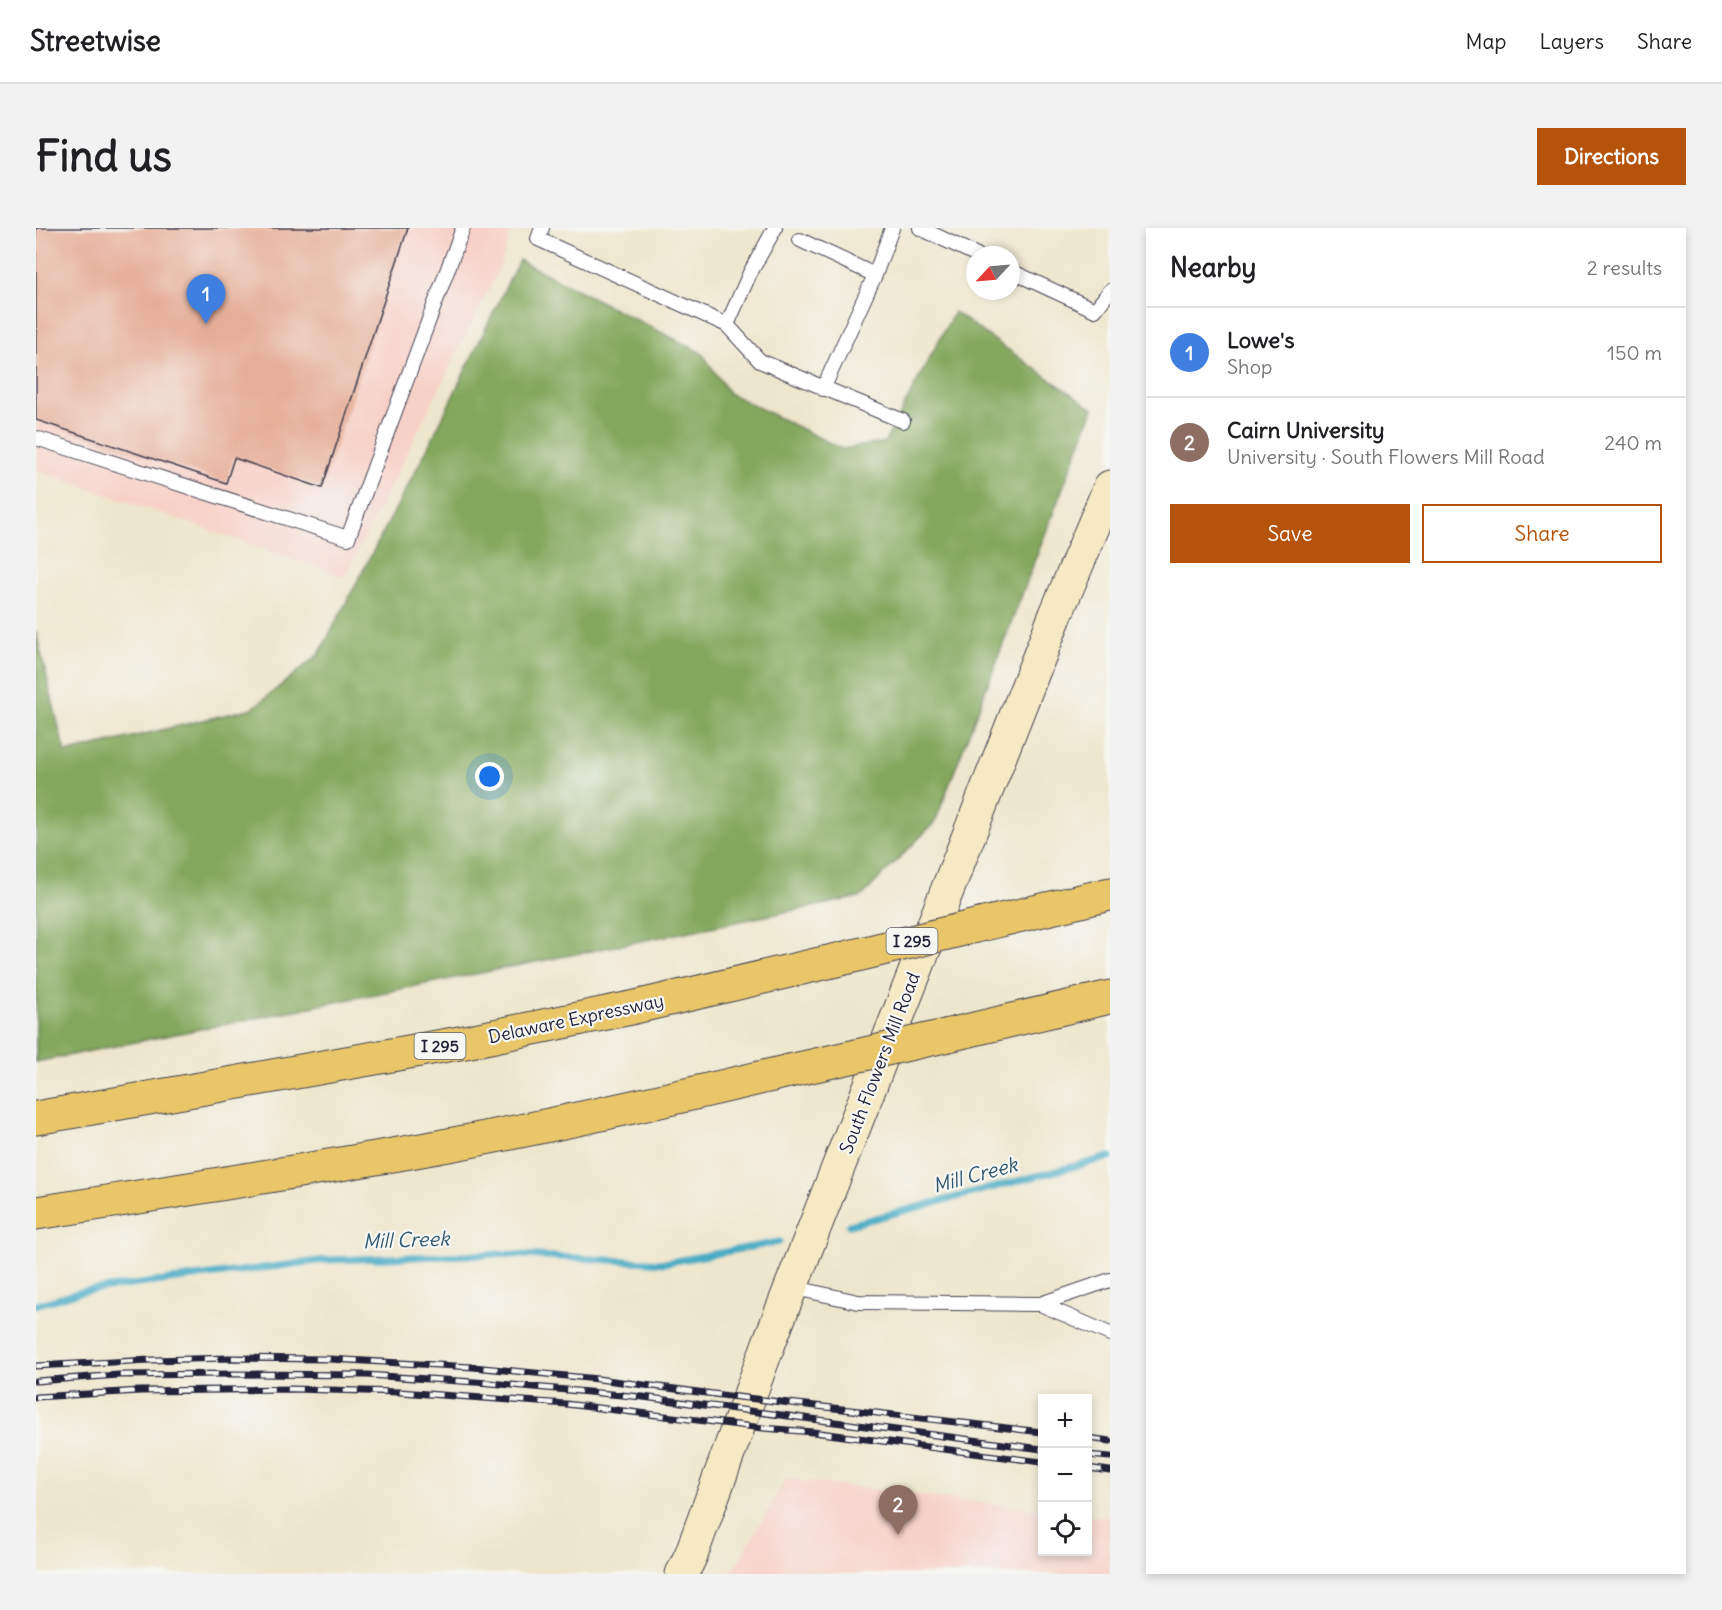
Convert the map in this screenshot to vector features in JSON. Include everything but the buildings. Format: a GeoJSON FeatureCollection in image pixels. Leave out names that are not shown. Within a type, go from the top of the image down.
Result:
{"type":"FeatureCollection","features":[{"type":"Feature","properties":{"kind":"highway","name":"Delaware Expressway"},"geometry":{"type":"LineString","coordinates":[[36,1118],[465,1042],[631,1008],[1110,894]]}},
{"type":"Feature","properties":{"kind":"highway"},"geometry":{"type":"LineString","coordinates":[[36,1213],[422,1150],[604,1114],[1102,1000]]}},
{"type":"Feature","properties":{"kind":"main road","name":"South Flowers Mill Road"},"geometry":{"type":"LineString","coordinates":[[682,1574],[791,1287],[1056,614],[1110,487]]}},
{"type":"Feature","properties":{"kind":"lane"},"geometry":{"type":"LineString","coordinates":[[36,438],[348,538],[464,228]]}},
{"type":"Feature","properties":{"kind":"lane"},"geometry":{"type":"LineString","coordinates":[[542,228],[538,239],[727,325],[760,361],[903,422]]}},
{"type":"Feature","properties":{"kind":"lane"},"geometry":{"type":"LineString","coordinates":[[727,325],[750,273],[775,228]]}},
{"type":"Feature","properties":{"kind":"lane"},"geometry":{"type":"LineString","coordinates":[[823,388],[875,275],[892,228]]}},
{"type":"Feature","properties":{"kind":"lane"},"geometry":{"type":"LineString","coordinates":[[920,228],[966,250]]}},
{"type":"Feature","properties":{"kind":"lane"},"geometry":{"type":"LineString","coordinates":[[800,240],[875,275]]}},
{"type":"Feature","properties":{"kind":"lane"},"geometry":{"type":"LineString","coordinates":[[1020,275],[1095,310],[1110,291]]}},
{"type":"Feature","properties":{"kind":"lane"},"geometry":{"type":"LineString","coordinates":[[791,1287],[858,1302],[1040,1304],[1110,1280]]}},
{"type":"Feature","properties":{"kind":"lane"},"geometry":{"type":"LineString","coordinates":[[1040,1304],[1110,1334]]}},
{"type":"Feature","properties":{"kind":"shaded area"},"geometry":{"type":"Polygon","coordinates":[[[36,228],[512,228],[500,267],[345,577],[36,470],[36,228]]]}},
{"type":"Feature","properties":{"kind":"shaded area"},"geometry":{"type":"Polygon","coordinates":[[[786,1479],[1038,1510],[1038,1556],[1092,1556],[1092,1516],[1110,1518],[1110,1574],[731,1574],[786,1479]]]}},
{"type":"Feature","properties":{"kind":"green space"},"geometry":{"type":"Polygon","coordinates":[[[519,260],[702,353],[729,393],[842,449],[885,442],[954,312],[1093,409],[935,822],[861,897],[36,1062],[36,632],[65,753],[253,708],[319,654],[428,447],[519,260]]]}},
{"type":"Feature","properties":{"kind":"waterway","name":"Mill Creek"},"geometry":{"type":"LineString","coordinates":[[849,1225],[1110,1157]]}},
{"type":"Feature","properties":{"kind":"waterway","name":"Mill Creek"},"geometry":{"type":"LineString","coordinates":[[36,1305],[84,1291],[326,1260],[504,1254],[664,1263],[779,1242]]}},
{"type":"Feature","properties":{"kind":"railway"},"geometry":{"type":"LineString","coordinates":[[36,1366],[230,1358],[329,1359],[473,1367],[598,1379],[1038,1432]]}},
{"type":"Feature","properties":{"kind":"railway"},"geometry":{"type":"LineString","coordinates":[[36,1381],[119,1375],[232,1374],[367,1375],[490,1383],[643,1397],[1038,1448]]}},
{"type":"Feature","properties":{"kind":"railway"},"geometry":{"type":"LineString","coordinates":[[36,1397],[140,1391],[292,1389],[400,1392],[566,1404],[813,1432],[1038,1461]]}},
{"type":"Feature","properties":{"kind":"railway"},"geometry":{"type":"LineString","coordinates":[[1092,1439],[1110,1441]]}},
{"type":"Feature","properties":{"kind":"railway"},"geometry":{"type":"LineString","coordinates":[[1092,1455],[1110,1457]]}},
{"type":"Feature","properties":{"kind":"railway"},"geometry":{"type":"LineString","coordinates":[[1092,1469],[1110,1471]]}},
{"type":"Feature","properties":{"kind":"place","name":"Lowe's"},"geometry":{"type":"Point","coordinates":[206,324]}},
{"type":"Feature","properties":{"kind":"place","name":"Cairn University"},"geometry":{"type":"Point","coordinates":[898,1535]}}]}
